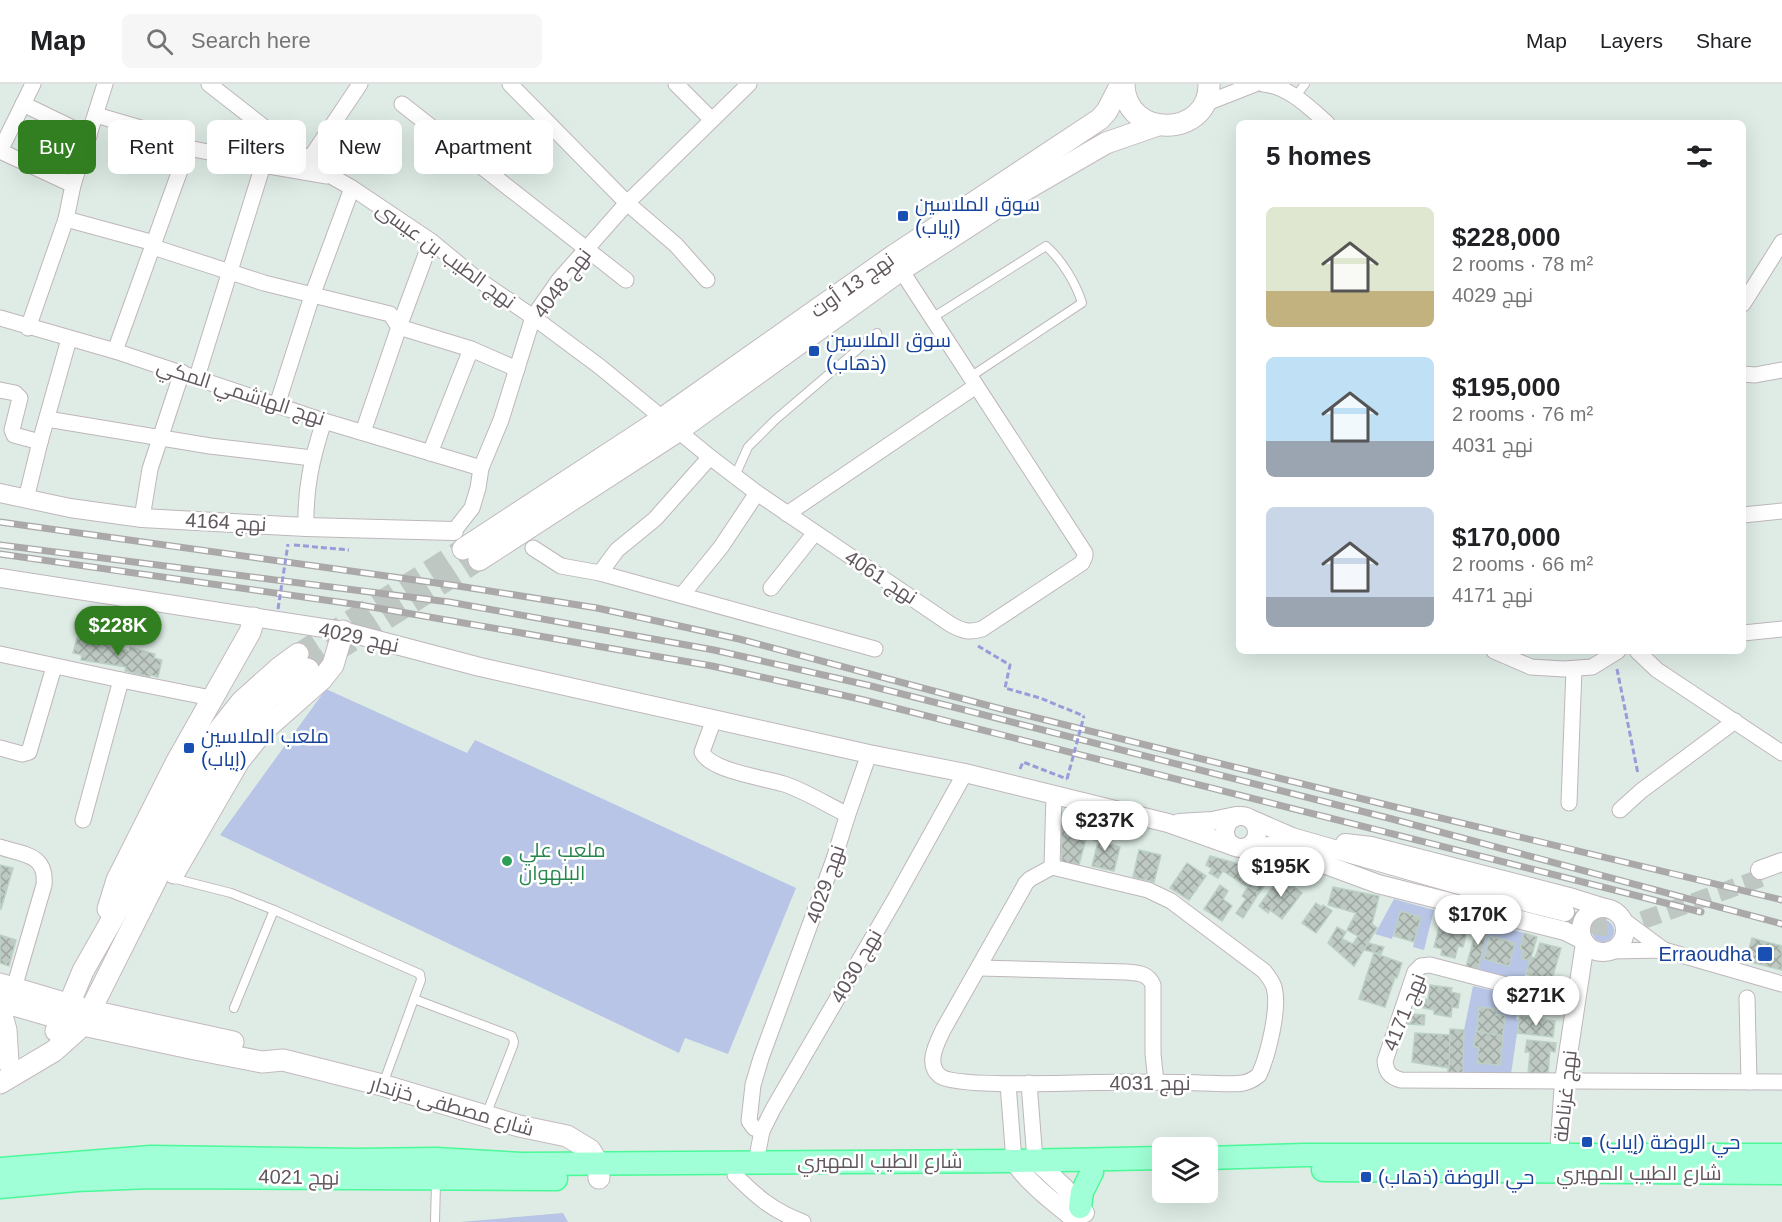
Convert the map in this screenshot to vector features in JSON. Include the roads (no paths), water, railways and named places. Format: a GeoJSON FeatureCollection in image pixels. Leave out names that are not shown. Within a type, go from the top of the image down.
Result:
{"type":"FeatureCollection","features":[{"type":"Feature","properties":{"kind":"main road"},"geometry":{"type":"LineString","coordinates":[[1122,84],[1128,103],[1136,113],[1146,121],[1158,125]]}},
{"type":"Feature","properties":{"kind":"main road","name":"نهج 13 أوت"},"geometry":{"type":"LineString","coordinates":[[671,425],[893,256],[1100,119],[1122,84]]}},
{"type":"Feature","properties":{"kind":"main road","name":"نهج 13 أوت"},"geometry":{"type":"LineString","coordinates":[[671,425],[1018,194],[1106,144],[1158,125],[1171,126],[1184,122],[1196,115],[1209,90]]}},
{"type":"Feature","properties":{"kind":"main road"},"geometry":{"type":"LineString","coordinates":[[465,546],[671,425]]}},
{"type":"Feature","properties":{"kind":"main road"},"geometry":{"type":"LineString","coordinates":[[98,947],[117,880],[211,698],[250,632],[254,618]]}},
{"type":"Feature","properties":{"kind":"main road"},"geometry":{"type":"LineString","coordinates":[[0,1083],[54,1051],[77,1015],[104,981],[165,877],[238,761],[263,731],[321,679],[333,665],[343,631]]}},
{"type":"Feature","properties":{"kind":"main road"},"geometry":{"type":"LineString","coordinates":[[4,1064],[46,1040],[77,1015],[83,971],[211,740],[242,701],[273,673],[303,662],[250,716],[222,754],[195,803],[165,877]]}},
{"type":"Feature","properties":{"kind":"main road","name":"شارع مصطفى خزندار"},"geometry":{"type":"LineString","coordinates":[[5,991],[77,1015],[262,1062],[283,1060],[382,1085],[485,1117],[567,1136],[590,1150],[599,1170]]}},
{"type":"Feature","properties":{"kind":"main road"},"geometry":{"type":"LineString","coordinates":[[0,1008],[6,1030],[4,1064]]}},
{"type":"Feature","properties":{"kind":"main road","name":"شارع الطيب المهيري"},"geometry":{"type":"LineString","coordinates":[[1218,1158],[1305,1155],[1782,1155]]}},
{"type":"Feature","properties":{"kind":"main road","name":"نهج 4021"},"geometry":{"type":"LineString","coordinates":[[0,1169],[151,1157],[436,1159],[599,1170]]}},
{"type":"Feature","properties":{"kind":"main road","name":"شارع الطيب المهيري"},"geometry":{"type":"LineString","coordinates":[[599,1170],[735,1175],[886,1172],[1031,1167],[1152,1159]]}},
{"type":"Feature","properties":{"kind":"main road","name":"شارع الطيب المهيري"},"geometry":{"type":"LineString","coordinates":[[599,1170],[756,1162],[1031,1167],[1092,1172],[1152,1172]]}},
{"type":"Feature","properties":{"kind":"main road","name":"نهج 4021"},"geometry":{"type":"LineString","coordinates":[[0,1187],[77,1180],[150,1177],[516,1180],[599,1170]]}},
{"type":"Feature","properties":{"kind":"main road","name":"شارع الطيب المهيري"},"geometry":{"type":"LineString","coordinates":[[1218,1171],[1782,1173]]}},
{"type":"Feature","properties":{"kind":"main road"},"geometry":{"type":"LineString","coordinates":[[1083,1217],[1082,1192],[1092,1172]]}},
{"type":"Feature","properties":{"kind":"street"},"geometry":{"type":"LineString","coordinates":[[94,120],[105,84]]}},
{"type":"Feature","properties":{"kind":"street","name":"نهج الطيب بن عيسى"},"geometry":{"type":"LineString","coordinates":[[209,84],[225,89],[309,160],[431,241],[476,278],[533,317],[671,425]]}},
{"type":"Feature","properties":{"kind":"street"},"geometry":{"type":"LineString","coordinates":[[309,160],[360,84]]}},
{"type":"Feature","properties":{"kind":"street"},"geometry":{"type":"LineString","coordinates":[[510,84],[627,203],[676,245],[707,280]]}},
{"type":"Feature","properties":{"kind":"street"},"geometry":{"type":"LineString","coordinates":[[676,84],[711,119]]}},
{"type":"Feature","properties":{"kind":"street","name":"نهج 4048"},"geometry":{"type":"LineString","coordinates":[[465,546],[481,468],[501,420],[533,317],[559,280],[627,203],[749,84]]}},
{"type":"Feature","properties":{"kind":"street"},"geometry":{"type":"LineString","coordinates":[[1209,90],[1255,84]]}},
{"type":"Feature","properties":{"kind":"street"},"geometry":{"type":"LineString","coordinates":[[1263,84],[1282,89],[1300,90],[1319,120]]}},
{"type":"Feature","properties":{"kind":"street"},"geometry":{"type":"LineString","coordinates":[[29,86],[23,104],[0,151],[73,185]]}},
{"type":"Feature","properties":{"kind":"street"},"geometry":{"type":"LineString","coordinates":[[23,104],[57,120]]}},
{"type":"Feature","properties":{"kind":"street"},"geometry":{"type":"LineString","coordinates":[[402,104],[626,280]]}},
{"type":"Feature","properties":{"kind":"street"},"geometry":{"type":"LineString","coordinates":[[96,115],[113,120]]}},
{"type":"Feature","properties":{"kind":"street"},"geometry":{"type":"LineString","coordinates":[[306,172],[331,176]]}},
{"type":"Feature","properties":{"kind":"street"},"geometry":{"type":"LineString","coordinates":[[28,328],[66,219],[77,174]]}},
{"type":"Feature","properties":{"kind":"street"},"geometry":{"type":"LineString","coordinates":[[115,351],[179,174]]}},
{"type":"Feature","properties":{"kind":"street"},"geometry":{"type":"LineString","coordinates":[[197,377],[260,174]]}},
{"type":"Feature","properties":{"kind":"street"},"geometry":{"type":"LineString","coordinates":[[278,405],[312,296],[352,188]]}},
{"type":"Feature","properties":{"kind":"street"},"geometry":{"type":"LineString","coordinates":[[66,219],[154,245],[229,272],[312,296],[390,314],[399,327],[471,350],[517,369]]}},
{"type":"Feature","properties":{"kind":"street"},"geometry":{"type":"LineString","coordinates":[[363,432],[431,241]]}},
{"type":"Feature","properties":{"kind":"street"},"geometry":{"type":"LineString","coordinates":[[1746,299],[1782,242]]}},
{"type":"Feature","properties":{"kind":"street"},"geometry":{"type":"LineString","coordinates":[[787,514],[973,382],[901,270]]}},
{"type":"Feature","properties":{"kind":"street","name":"نهج الهاشمي المكي"},"geometry":{"type":"LineString","coordinates":[[0,318],[28,328],[115,351],[324,421],[481,468]]}},
{"type":"Feature","properties":{"kind":"street"},"geometry":{"type":"LineString","coordinates":[[26,499],[69,339]]}},
{"type":"Feature","properties":{"kind":"street"},"geometry":{"type":"LineString","coordinates":[[430,453],[471,350]]}},
{"type":"Feature","properties":{"kind":"street"},"geometry":{"type":"LineString","coordinates":[[1746,374],[1782,370]]}},
{"type":"Feature","properties":{"kind":"street"},"geometry":{"type":"LineString","coordinates":[[142,518],[150,469],[182,372]]}},
{"type":"Feature","properties":{"kind":"street","name":"نهج 4061"},"geometry":{"type":"LineString","coordinates":[[671,425],[710,458],[814,534],[898,587],[950,624],[971,633],[982,629],[1082,563],[1085,556],[973,382]]}},
{"type":"Feature","properties":{"kind":"street"},"geometry":{"type":"LineString","coordinates":[[0,390],[15,393],[20,398],[12,430],[14,435],[40,442]]}},
{"type":"Feature","properties":{"kind":"street"},"geometry":{"type":"LineString","coordinates":[[47,419],[159,438],[312,458]]}},
{"type":"Feature","properties":{"kind":"street"},"geometry":{"type":"LineString","coordinates":[[306,526],[305,499],[312,458],[324,421]]}},
{"type":"Feature","properties":{"kind":"street"},"geometry":{"type":"LineString","coordinates":[[600,573],[617,550],[655,519],[710,458]]}},
{"type":"Feature","properties":{"kind":"street","name":"نهج 4164"},"geometry":{"type":"LineString","coordinates":[[0,493],[70,508],[142,518],[306,526],[465,546]]}},
{"type":"Feature","properties":{"kind":"street"},"geometry":{"type":"LineString","coordinates":[[682,595],[721,547],[757,493]]}},
{"type":"Feature","properties":{"kind":"street"},"geometry":{"type":"LineString","coordinates":[[1746,515],[1782,511]]}},
{"type":"Feature","properties":{"kind":"street"},"geometry":{"type":"LineString","coordinates":[[771,588],[814,534]]}},
{"type":"Feature","properties":{"kind":"street"},"geometry":{"type":"LineString","coordinates":[[533,548],[561,566],[600,573],[875,649]]}},
{"type":"Feature","properties":{"kind":"street","name":"نهج 4029"},"geometry":{"type":"LineString","coordinates":[[0,578],[343,631],[480,667],[869,754],[965,773],[1168,823]]}},
{"type":"Feature","properties":{"kind":"street"},"geometry":{"type":"LineString","coordinates":[[1746,633],[1782,629]]}},
{"type":"Feature","properties":{"kind":"street"},"geometry":{"type":"LineString","coordinates":[[0,654],[211,698]]}},
{"type":"Feature","properties":{"kind":"street"},"geometry":{"type":"LineString","coordinates":[[1501,654],[1531,667],[1574,669],[1599,664],[1613,654]]}},
{"type":"Feature","properties":{"kind":"street"},"geometry":{"type":"LineString","coordinates":[[1640,654],[1657,670],[1782,753]]}},
{"type":"Feature","properties":{"kind":"street"},"geometry":{"type":"LineString","coordinates":[[0,748],[25,754],[29,752],[54,667]]}},
{"type":"Feature","properties":{"kind":"street"},"geometry":{"type":"LineString","coordinates":[[1569,803],[1574,669]]}},
{"type":"Feature","properties":{"kind":"street"},"geometry":{"type":"LineString","coordinates":[[83,820],[121,680]]}},
{"type":"Feature","properties":{"kind":"street"},"geometry":{"type":"LineString","coordinates":[[714,719],[702,752],[708,760],[738,772],[785,785],[844,813],[847,817],[869,754]]}},
{"type":"Feature","properties":{"kind":"street"},"geometry":{"type":"LineString","coordinates":[[1620,810],[1641,791],[1735,721]]}},
{"type":"Feature","properties":{"kind":"street","name":"نهج 4030"},"geometry":{"type":"LineString","coordinates":[[756,1162],[762,1131],[772,1109],[895,899],[965,773]]}},
{"type":"Feature","properties":{"kind":"street"},"geometry":{"type":"LineString","coordinates":[[1052,867],[1054,795]]}},
{"type":"Feature","properties":{"kind":"street","name":"نهج 4029"},"geometry":{"type":"LineString","coordinates":[[762,1131],[754,1128],[749,1121],[753,1085],[847,817]]}},
{"type":"Feature","properties":{"kind":"street"},"geometry":{"type":"LineString","coordinates":[[1240,846],[1256,839],[1258,834],[1244,818]]}},
{"type":"Feature","properties":{"kind":"street"},"geometry":{"type":"LineString","coordinates":[[1240,846],[1226,838],[1225,827],[1227,823],[1244,818]]}},
{"type":"Feature","properties":{"kind":"street"},"geometry":{"type":"LineString","coordinates":[[1244,818],[1292,837],[1564,915],[1275,846],[1240,846],[1168,823],[1244,818]]}},
{"type":"Feature","properties":{"kind":"street"},"geometry":{"type":"LineString","coordinates":[[1292,837],[1371,846],[1573,898],[1612,910],[1664,950]]}},
{"type":"Feature","properties":{"kind":"street"},"geometry":{"type":"LineString","coordinates":[[1275,846],[1378,884],[1565,931],[1584,941]]}},
{"type":"Feature","properties":{"kind":"street"},"geometry":{"type":"LineString","coordinates":[[0,847],[35,858],[41,862],[45,873],[44,885],[5,991]]}},
{"type":"Feature","properties":{"kind":"street"},"geometry":{"type":"LineString","coordinates":[[1782,862],[1762,874],[1782,870]]}},
{"type":"Feature","properties":{"kind":"street","name":"نهج 4031"},"geometry":{"type":"LineString","coordinates":[[1052,867],[1148,890],[1171,901],[1264,971],[1275,989],[1273,1028],[1259,1075],[1245,1083],[1008,1084],[948,1080],[939,1076],[933,1060],[933,1052],[943,1030],[1026,883],[1052,867]]}},
{"type":"Feature","properties":{"kind":"street"},"geometry":{"type":"LineString","coordinates":[[1605,908],[1591,912],[1586,917],[1581,930],[1584,941],[1590,949],[1608,952],[1664,950],[1782,984]]}},
{"type":"Feature","properties":{"kind":"street"},"geometry":{"type":"LineString","coordinates":[[1582,966],[1608,952],[1623,940],[1625,926],[1622,919]]}},
{"type":"Feature","properties":{"kind":"street","name":"نهج غرناطة"},"geometry":{"type":"LineString","coordinates":[[1559,1155],[1564,1081],[1584,941]]}},
{"type":"Feature","properties":{"kind":"street","name":"نهج 4171"},"geometry":{"type":"LineString","coordinates":[[1564,1081],[1401,1080],[1387,1072],[1385,1061],[1415,972],[1426,964],[1576,1003]]}},
{"type":"Feature","properties":{"kind":"street"},"geometry":{"type":"LineString","coordinates":[[980,968],[1127,972],[1148,976],[1153,985],[1153,1054],[1156,1082]]}},
{"type":"Feature","properties":{"kind":"street"},"geometry":{"type":"LineString","coordinates":[[1747,998],[1749,1082]]}},
{"type":"Feature","properties":{"kind":"street"},"geometry":{"type":"LineString","coordinates":[[1564,1081],[1782,1082]]}},
{"type":"Feature","properties":{"kind":"street"},"geometry":{"type":"LineString","coordinates":[[1029,1083],[1031,1167],[1083,1217]]}},
{"type":"Feature","properties":{"kind":"street"},"geometry":{"type":"LineString","coordinates":[[1008,1084],[1031,1167],[1083,1217]]}},
{"type":"Feature","properties":{"kind":"street"},"geometry":{"type":"LineString","coordinates":[[735,1175],[760,1200],[784,1215],[803,1222]]}},
{"type":"Feature","properties":{"kind":"lane"},"geometry":{"type":"LineString","coordinates":[[932,318],[1046,246],[1054,253],[1079,292],[1082,303],[973,382]]}},
{"type":"Feature","properties":{"kind":"lane"},"geometry":{"type":"LineString","coordinates":[[735,476],[748,447],[775,420],[877,333]]}},
{"type":"Feature","properties":{"kind":"lane"},"geometry":{"type":"LineString","coordinates":[[165,877],[231,893],[418,972],[421,977],[414,999],[382,1085]]}},
{"type":"Feature","properties":{"kind":"lane"},"geometry":{"type":"LineString","coordinates":[[234,1008],[274,910]]}},
{"type":"Feature","properties":{"kind":"lane"},"geometry":{"type":"LineString","coordinates":[[414,999],[509,1034],[514,1039],[485,1117]]}},
{"type":"Feature","properties":{"kind":"lane"},"geometry":{"type":"LineString","coordinates":[[435,1222],[436,1178]]}},
{"type":"Feature","properties":{"kind":"tunnel"},"geometry":{"type":"LineString","coordinates":[[298,654],[463,549]]}},
{"type":"Feature","properties":{"kind":"tunnel"},"geometry":{"type":"LineString","coordinates":[[308,669],[479,560]]}},
{"type":"Feature","properties":{"kind":"tunnel"},"geometry":{"type":"LineString","coordinates":[[1563,919],[1604,927],[1629,925],[1764,877]]}},
{"type":"Feature","properties":{"kind":"railway"},"geometry":{"type":"LineString","coordinates":[[0,522],[458,586],[597,608],[739,639],[1001,709],[1782,900]]}},
{"type":"Feature","properties":{"kind":"railway"},"geometry":{"type":"LineString","coordinates":[[0,545],[449,602],[714,650],[867,685],[1392,819],[1782,924]]}},
{"type":"Feature","properties":{"kind":"railway"},"geometry":{"type":"LineString","coordinates":[[0,554],[360,605],[712,666],[864,700],[1701,912]]}},
{"type":"Feature","properties":{"kind":"place","name":"سوق الملاسين (إياب)"},"geometry":{"type":"Point","coordinates":[903,216]}},
{"type":"Feature","properties":{"kind":"place","name":"سوق الملاسين (ذهاب)"},"geometry":{"type":"Point","coordinates":[814,351]}},
{"type":"Feature","properties":{"kind":"place","name":"ملعب الملاسين (إياب)"},"geometry":{"type":"Point","coordinates":[189,748]}},
{"type":"Feature","properties":{"kind":"place","name":"ملعب علي البلهوان"},"geometry":{"type":"Point","coordinates":[507,861]}},
{"type":"Feature","properties":{"kind":"place","name":"Erraoudha"},"geometry":{"type":"Point","coordinates":[1765,954]}},
{"type":"Feature","properties":{"kind":"place","name":"حي الروضة (إياب)"},"geometry":{"type":"Point","coordinates":[1587,1142]}},
{"type":"Feature","properties":{"kind":"place","name":"حي الروضة (ذهاب)"},"geometry":{"type":"Point","coordinates":[1366,1177]}}]}
